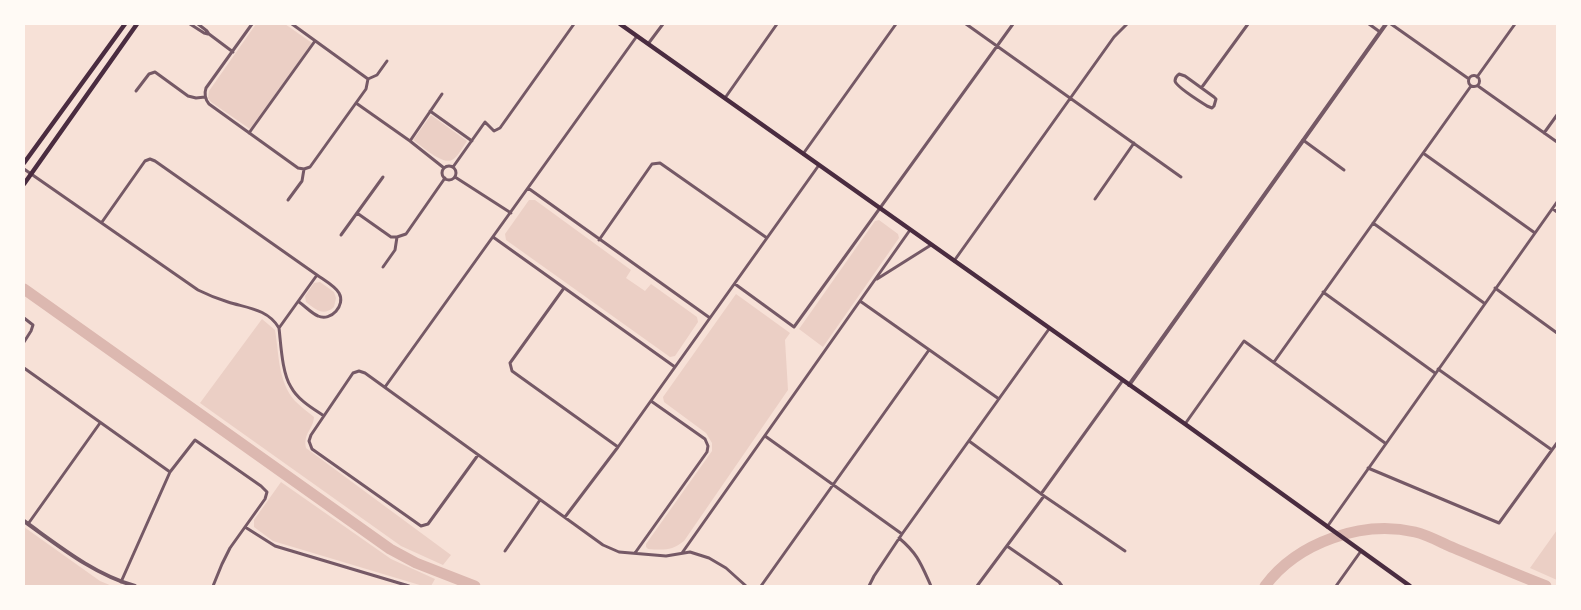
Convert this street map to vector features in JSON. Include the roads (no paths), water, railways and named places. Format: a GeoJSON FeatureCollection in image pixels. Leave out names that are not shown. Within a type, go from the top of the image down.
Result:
{"type":"FeatureCollection","features":[{"type":"Feature","properties":{"kind":"main road"},"geometry":{"type":"LineString","coordinates":[[24,163],[125,24]]}},
{"type":"Feature","properties":{"kind":"main road"},"geometry":{"type":"LineString","coordinates":[[24,184],[137,24]]}},
{"type":"Feature","properties":{"kind":"main road"},"geometry":{"type":"LineString","coordinates":[[620,24],[1185,424],[1410,586]]}},
{"type":"Feature","properties":{"kind":"street"},"geometry":{"type":"LineString","coordinates":[[190,24],[209,34]]}},
{"type":"Feature","properties":{"kind":"street"},"geometry":{"type":"LineString","coordinates":[[198,24],[233,52]]}},
{"type":"Feature","properties":{"kind":"street"},"geometry":{"type":"LineString","coordinates":[[252,24],[206,88],[205,97],[209,104],[298,168],[304,170],[310,167],[366,89],[368,79]]}},
{"type":"Feature","properties":{"kind":"street"},"geometry":{"type":"LineString","coordinates":[[292,24],[368,79]]}},
{"type":"Feature","properties":{"kind":"street"},"geometry":{"type":"LineString","coordinates":[[453,167],[485,122],[494,131],[500,128],[574,24]]}},
{"type":"Feature","properties":{"kind":"street"},"geometry":{"type":"LineString","coordinates":[[648,44],[663,24]]}},
{"type":"Feature","properties":{"kind":"street"},"geometry":{"type":"LineString","coordinates":[[725,98],[777,24]]}},
{"type":"Feature","properties":{"kind":"street"},"geometry":{"type":"LineString","coordinates":[[803,154],[896,24]]}},
{"type":"Feature","properties":{"kind":"street"},"geometry":{"type":"LineString","coordinates":[[966,24],[1181,177]]}},
{"type":"Feature","properties":{"kind":"street"},"geometry":{"type":"LineString","coordinates":[[735,284],[794,327],[1013,24]]}},
{"type":"Feature","properties":{"kind":"street"},"geometry":{"type":"LineString","coordinates":[[954,261],[1114,37],[1127,24]]}},
{"type":"Feature","properties":{"kind":"street"},"geometry":{"type":"LineString","coordinates":[[1202,87],[1248,24]]}},
{"type":"Feature","properties":{"kind":"street"},"geometry":{"type":"LineString","coordinates":[[1369,24],[1380,32]]}},
{"type":"Feature","properties":{"kind":"street"},"geometry":{"type":"LineString","coordinates":[[1129,385],[1386,24]]}},
{"type":"Feature","properties":{"kind":"street"},"geometry":{"type":"LineString","coordinates":[[1392,24],[1469,79],[1471,86]]}},
{"type":"Feature","properties":{"kind":"street"},"geometry":{"type":"LineString","coordinates":[[1477,77],[1515,24]]}},
{"type":"Feature","properties":{"kind":"street"},"geometry":{"type":"LineString","coordinates":[[385,387],[637,36]]}},
{"type":"Feature","properties":{"kind":"street"},"geometry":{"type":"LineString","coordinates":[[249,133],[315,41]]}},
{"type":"Feature","properties":{"kind":"street"},"geometry":{"type":"LineString","coordinates":[[368,79],[377,75],[387,61]]}},
{"type":"Feature","properties":{"kind":"street"},"geometry":{"type":"LineString","coordinates":[[136,91],[148,74],[155,72],[191,97],[205,97]]}},
{"type":"Feature","properties":{"kind":"street"},"geometry":{"type":"LineString","coordinates":[[1182,74],[1202,87],[1216,99],[1216,103],[1212,108],[1179,86],[1175,78],[1182,74]]}},
{"type":"Feature","properties":{"kind":"street"},"geometry":{"type":"LineString","coordinates":[[1469,79],[1472,76],[1477,77]]}},
{"type":"Feature","properties":{"kind":"street"},"geometry":{"type":"LineString","coordinates":[[1477,77],[1480,80],[1478,86]]}},
{"type":"Feature","properties":{"kind":"street"},"geometry":{"type":"LineString","coordinates":[[1471,86],[1478,86],[1557,142]]}},
{"type":"Feature","properties":{"kind":"street"},"geometry":{"type":"LineString","coordinates":[[1274,362],[1471,86]]}},
{"type":"Feature","properties":{"kind":"street"},"geometry":{"type":"LineString","coordinates":[[410,141],[442,94]]}},
{"type":"Feature","properties":{"kind":"street"},"geometry":{"type":"LineString","coordinates":[[356,103],[410,141],[444,168]]}},
{"type":"Feature","properties":{"kind":"street"},"geometry":{"type":"LineString","coordinates":[[430,111],[472,141]]}},
{"type":"Feature","properties":{"kind":"street"},"geometry":{"type":"LineString","coordinates":[[1544,133],[1557,115]]}},
{"type":"Feature","properties":{"kind":"street"},"geometry":{"type":"LineString","coordinates":[[1303,140],[1344,170]]}},
{"type":"Feature","properties":{"kind":"street"},"geometry":{"type":"LineString","coordinates":[[1094,200],[1134,143]]}},
{"type":"Feature","properties":{"kind":"street"},"geometry":{"type":"LineString","coordinates":[[1423,153],[1535,233]]}},
{"type":"Feature","properties":{"kind":"street"},"geometry":{"type":"LineString","coordinates":[[102,222],[146,161],[150,159],[155,160],[317,275],[338,291],[341,298],[338,310],[331,316],[323,317],[318,316],[298,302]]}},
{"type":"Feature","properties":{"kind":"street"},"geometry":{"type":"LineString","coordinates":[[599,240],[652,164],[660,163],[767,238]]}},
{"type":"Feature","properties":{"kind":"street"},"geometry":{"type":"LineString","coordinates":[[565,517],[618,447],[819,165]]}},
{"type":"Feature","properties":{"kind":"street"},"geometry":{"type":"LineString","coordinates":[[448,166],[453,167],[457,172],[455,177],[450,180],[445,178],[442,174],[444,168],[448,166]]}},
{"type":"Feature","properties":{"kind":"street"},"geometry":{"type":"LineString","coordinates":[[24,169],[198,290],[228,302],[258,310],[275,322],[279,328],[287,379],[291,389],[304,404],[324,416]]}},
{"type":"Feature","properties":{"kind":"street"},"geometry":{"type":"LineString","coordinates":[[288,200],[302,181],[304,170]]}},
{"type":"Feature","properties":{"kind":"street"},"geometry":{"type":"LineString","coordinates":[[341,235],[383,177]]}},
{"type":"Feature","properties":{"kind":"street"},"geometry":{"type":"LineString","coordinates":[[455,177],[511,213]]}},
{"type":"Feature","properties":{"kind":"street"},"geometry":{"type":"LineString","coordinates":[[357,213],[397,238],[406,234],[445,178]]}},
{"type":"Feature","properties":{"kind":"street"},"geometry":{"type":"LineString","coordinates":[[528,188],[710,318]]}},
{"type":"Feature","properties":{"kind":"street"},"geometry":{"type":"LineString","coordinates":[[1326,527],[1557,202]]}},
{"type":"Feature","properties":{"kind":"street"},"geometry":{"type":"LineString","coordinates":[[1553,209],[1557,212]]}},
{"type":"Feature","properties":{"kind":"street"},"geometry":{"type":"LineString","coordinates":[[1373,223],[1484,303]]}},
{"type":"Feature","properties":{"kind":"street"},"geometry":{"type":"LineString","coordinates":[[681,553],[910,230]]}},
{"type":"Feature","properties":{"kind":"street"},"geometry":{"type":"LineString","coordinates":[[493,237],[675,367]]}},
{"type":"Feature","properties":{"kind":"street"},"geometry":{"type":"LineString","coordinates":[[383,267],[395,250],[397,238]]}},
{"type":"Feature","properties":{"kind":"street"},"geometry":{"type":"LineString","coordinates":[[875,280],[931,245]]}},
{"type":"Feature","properties":{"kind":"street"},"geometry":{"type":"LineString","coordinates":[[279,328],[317,275]]}},
{"type":"Feature","properties":{"kind":"street"},"geometry":{"type":"LineString","coordinates":[[564,288],[510,363],[512,370],[618,447]]}},
{"type":"Feature","properties":{"kind":"street"},"geometry":{"type":"LineString","coordinates":[[1495,288],[1557,333]]}},
{"type":"Feature","properties":{"kind":"street"},"geometry":{"type":"LineString","coordinates":[[1323,292],[1435,373]]}},
{"type":"Feature","properties":{"kind":"street"},"geometry":{"type":"LineString","coordinates":[[860,301],[999,399]]}},
{"type":"Feature","properties":{"kind":"street"},"geometry":{"type":"LineString","coordinates":[[24,318],[33,326],[32,331],[24,342]]}},
{"type":"Feature","properties":{"kind":"street"},"geometry":{"type":"LineString","coordinates":[[869,586],[899,538],[1049,329]]}},
{"type":"Feature","properties":{"kind":"street"},"geometry":{"type":"LineString","coordinates":[[1185,424],[1244,341],[1385,443]]}},
{"type":"Feature","properties":{"kind":"street"},"geometry":{"type":"LineString","coordinates":[[762,586],[929,350]]}},
{"type":"Feature","properties":{"kind":"street"},"geometry":{"type":"LineString","coordinates":[[24,368],[170,472]]}},
{"type":"Feature","properties":{"kind":"street"},"geometry":{"type":"LineString","coordinates":[[1438,369],[1552,450]]}},
{"type":"Feature","properties":{"kind":"street"},"geometry":{"type":"LineString","coordinates":[[478,455],[428,524],[421,526],[312,449],[309,441],[311,435],[353,373],[359,371],[385,387],[603,545],[619,552],[666,556],[690,552],[709,558],[726,568],[746,586]]}},
{"type":"Feature","properties":{"kind":"street"},"geometry":{"type":"LineString","coordinates":[[978,586],[1123,380]]}},
{"type":"Feature","properties":{"kind":"street"},"geometry":{"type":"LineString","coordinates":[[635,553],[707,452],[708,446],[705,439],[651,401]]}},
{"type":"Feature","properties":{"kind":"street"},"geometry":{"type":"LineString","coordinates":[[100,422],[26,522],[85,564],[121,582],[135,586]]}},
{"type":"Feature","properties":{"kind":"street"},"geometry":{"type":"LineString","coordinates":[[765,436],[902,534]]}},
{"type":"Feature","properties":{"kind":"street"},"geometry":{"type":"LineString","coordinates":[[121,582],[170,472],[195,440],[267,492],[230,548],[213,586]]}},
{"type":"Feature","properties":{"kind":"street"},"geometry":{"type":"LineString","coordinates":[[969,441],[1042,495],[1125,551]]}},
{"type":"Feature","properties":{"kind":"street"},"geometry":{"type":"LineString","coordinates":[[1368,468],[1499,524],[1557,443]]}},
{"type":"Feature","properties":{"kind":"street"},"geometry":{"type":"LineString","coordinates":[[505,551],[540,499]]}},
{"type":"Feature","properties":{"kind":"street"},"geometry":{"type":"LineString","coordinates":[[245,527],[274,546],[407,586]]}},
{"type":"Feature","properties":{"kind":"street"},"geometry":{"type":"LineString","coordinates":[[899,538],[912,549],[930,586]]}},
{"type":"Feature","properties":{"kind":"street"},"geometry":{"type":"LineString","coordinates":[[1007,546],[1062,586]]}},
{"type":"Feature","properties":{"kind":"street"},"geometry":{"type":"LineString","coordinates":[[1336,586],[1361,551]]}},
{"type":"Feature","properties":{"kind":"waterway"},"geometry":{"type":"LineString","coordinates":[[24,289],[390,549],[416,563],[475,586]]}},
{"type":"Feature","properties":{"kind":"waterway"},"geometry":{"type":"LineString","coordinates":[[1265,586],[1295,557],[1313,546],[1353,532],[1374,529],[1395,529],[1425,535],[1546,586]]}}]}
